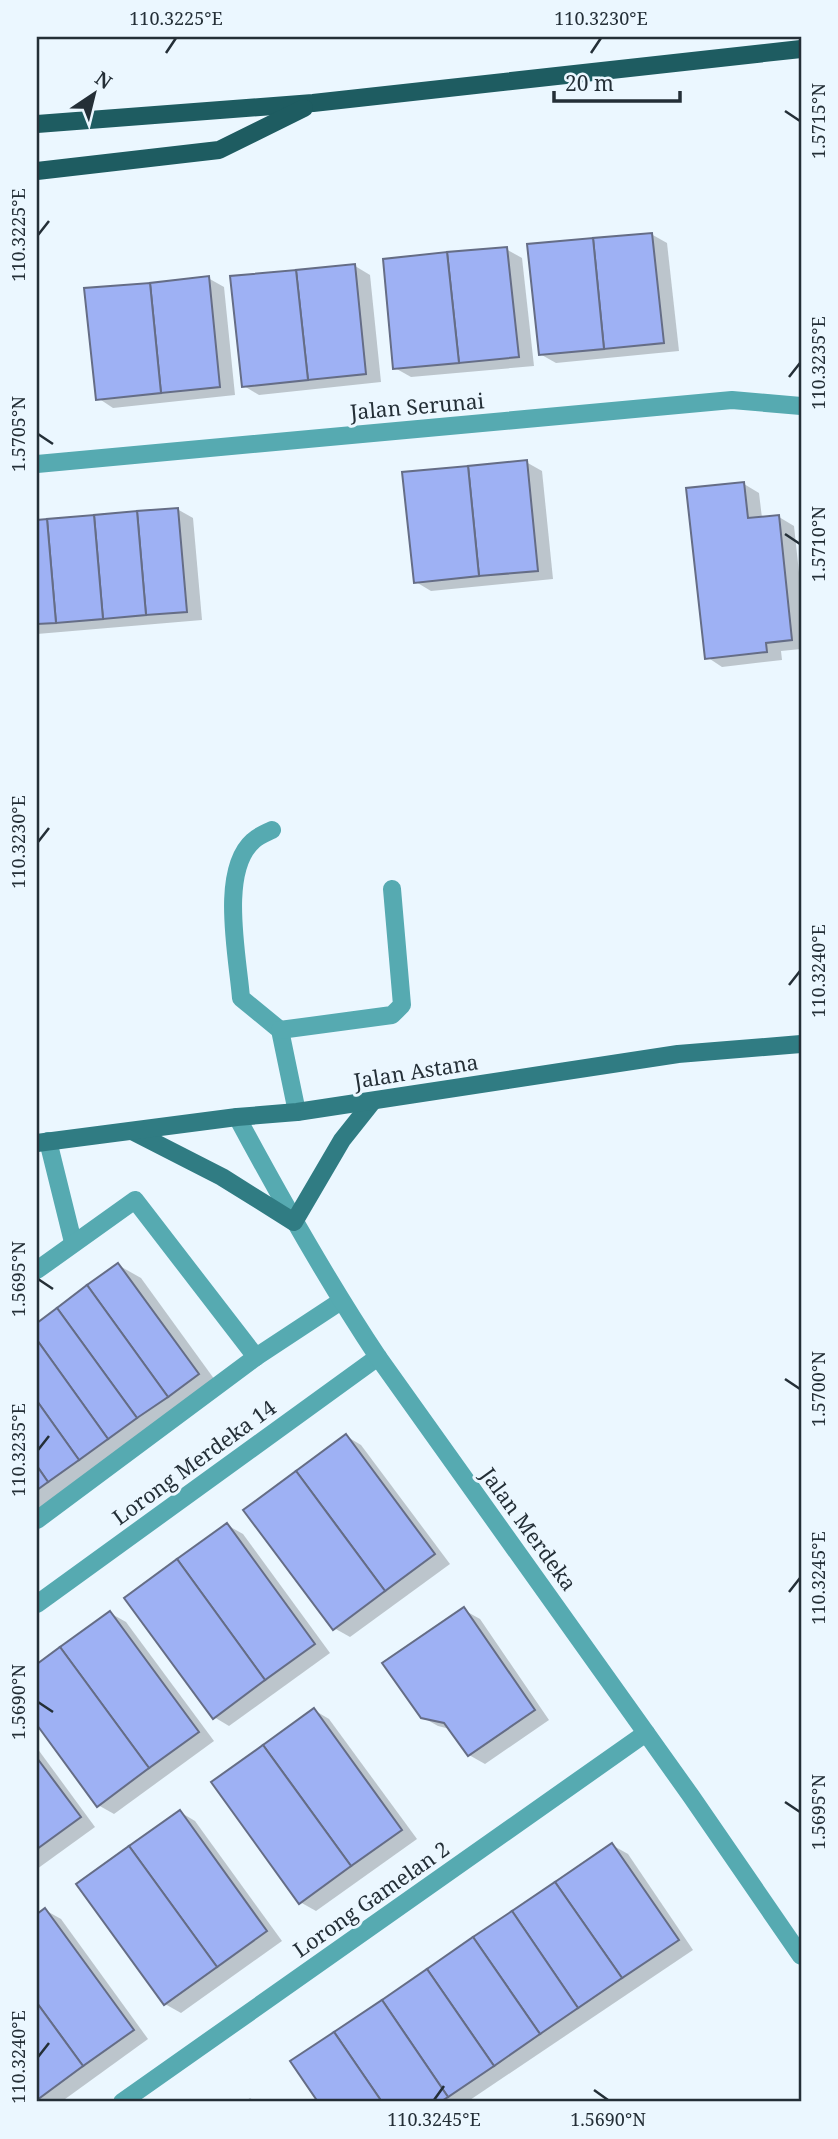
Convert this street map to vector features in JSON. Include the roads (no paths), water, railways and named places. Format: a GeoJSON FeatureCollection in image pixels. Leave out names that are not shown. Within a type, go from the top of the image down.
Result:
{"type":"FeatureCollection","features":[{"type":"Feature","properties":{"kind":"main road"},"geometry":{"type":"LineString","coordinates":[[37,124],[313,103],[801,49]]}},
{"type":"Feature","properties":{"kind":"main road"},"geometry":{"type":"LineString","coordinates":[[37,171],[219,150],[313,103]]}},
{"type":"Feature","properties":{"kind":"main road","name":"Jalan Astana"},"geometry":{"type":"LineString","coordinates":[[42,1142],[297,1112],[678,1054],[801,1044]]}},
{"type":"Feature","properties":{"kind":"main road"},"geometry":{"type":"LineString","coordinates":[[132,1130],[222,1177],[293,1222],[342,1140],[373,1101]]}},
{"type":"Feature","properties":{"kind":"street","name":"Jalan Serunai"},"geometry":{"type":"LineString","coordinates":[[37,464],[732,400],[801,406]]}},
{"type":"Feature","properties":{"kind":"street"},"geometry":{"type":"LineString","coordinates":[[272,830],[252,841],[238,863],[232,894],[242,998],[280,1030],[297,1112]]}},
{"type":"Feature","properties":{"kind":"street"},"geometry":{"type":"LineString","coordinates":[[280,1030],[392,1015],[402,1006],[392,889]]}},
{"type":"Feature","properties":{"kind":"street","name":"Jalan Merdeka"},"geometry":{"type":"LineString","coordinates":[[237,1117],[293,1222],[378,1357],[801,1956]]}},
{"type":"Feature","properties":{"kind":"street"},"geometry":{"type":"LineString","coordinates":[[42,1142],[73,1242]]}},
{"type":"Feature","properties":{"kind":"street"},"geometry":{"type":"LineString","coordinates":[[37,1270],[135,1200],[256,1357]]}},
{"type":"Feature","properties":{"kind":"street"},"geometry":{"type":"LineString","coordinates":[[37,1520],[256,1357],[341,1301]]}},
{"type":"Feature","properties":{"kind":"street","name":"Lorong Merdeka 14"},"geometry":{"type":"LineString","coordinates":[[37,1604],[378,1357]]}},
{"type":"Feature","properties":{"kind":"street","name":"Lorong Gamelan 2"},"geometry":{"type":"LineString","coordinates":[[122,2102],[646,1733]]}}]}
